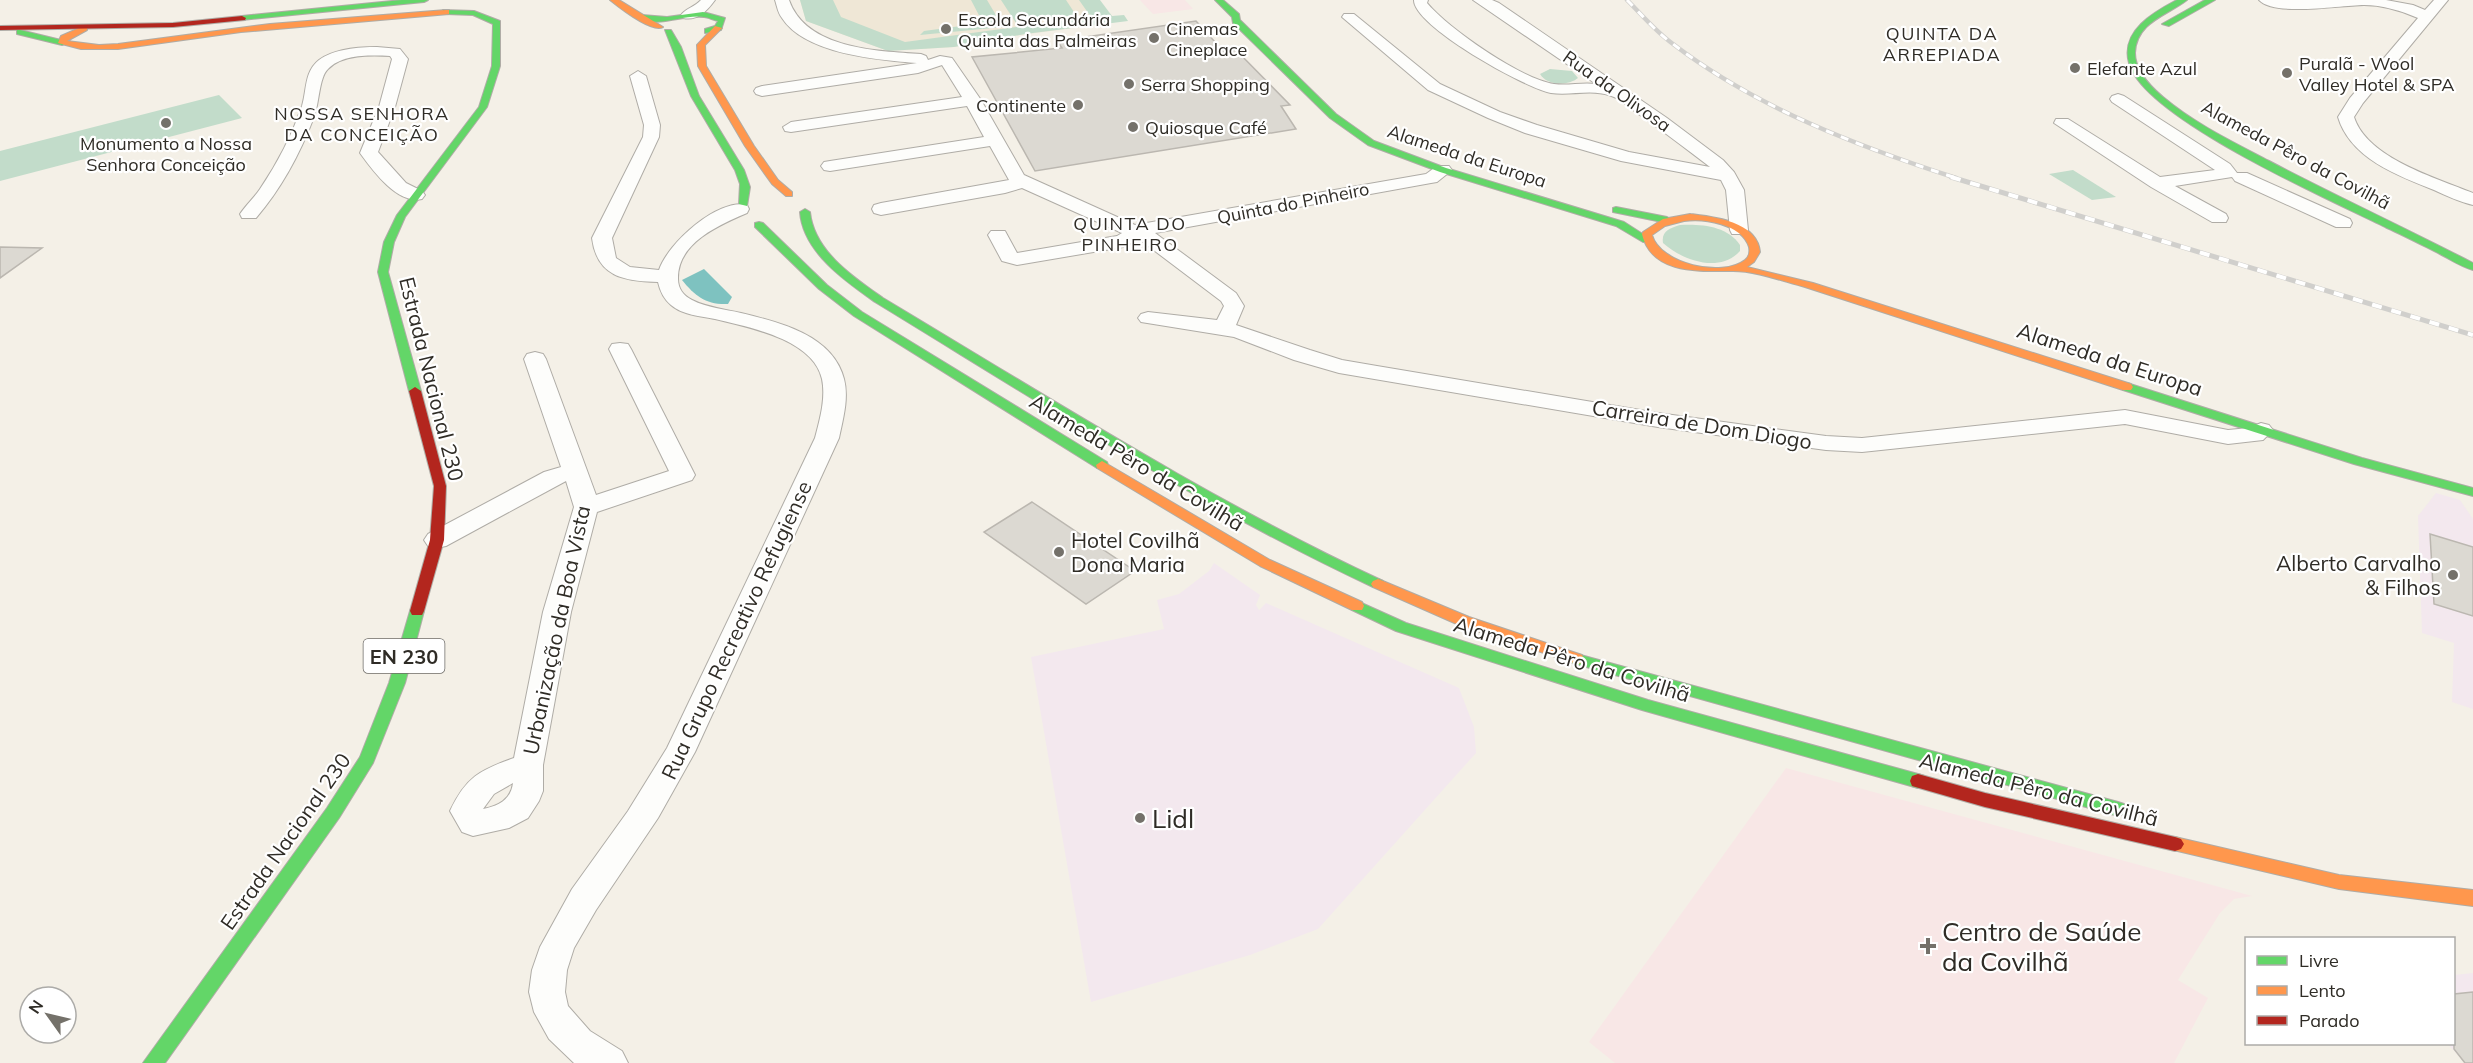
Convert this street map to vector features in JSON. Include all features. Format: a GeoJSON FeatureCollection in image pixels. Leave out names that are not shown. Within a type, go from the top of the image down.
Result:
{"type":"FeatureCollection","features":[{"type":"Feature","properties":{"kind":"main road"},"geometry":{"type":"LineString","coordinates":[[0,30],[20,32],[228,21],[424,0]]}},
{"type":"Feature","properties":{"kind":"main road"},"geometry":{"type":"LineString","coordinates":[[614,0],[642,16],[650,24],[668,26],[687,35],[719,22]]}},
{"type":"Feature","properties":{"kind":"main road","name":"Alameda da Europa"},"geometry":{"type":"LineString","coordinates":[[1219,0],[1236,16],[1236,21],[1341,123],[1371,143],[1443,170],[1620,224],[1647,240],[1659,254],[1685,266],[1703,269],[1734,268],[1760,272],[1809,285],[2358,461],[2473,492]]}},
{"type":"Feature","properties":{"kind":"main road"},"geometry":{"type":"LineString","coordinates":[[1236,0],[1252,15]]}},
{"type":"Feature","properties":{"kind":"main road","name":"Alameda Pêro da Covilhã"},"geometry":{"type":"LineString","coordinates":[[2182,0],[2155,16],[2138,33],[2133,42],[2131,54],[2137,73],[2147,86],[2181,114],[2257,159],[2473,267]]}},
{"type":"Feature","properties":{"kind":"main road"},"geometry":{"type":"LineString","coordinates":[[2154,37],[2171,20],[2211,0]]}},
{"type":"Feature","properties":{"kind":"main road","name":"Estrada Nacional 230"},"geometry":{"type":"LineString","coordinates":[[62,44],[75,47],[102,47],[214,33],[464,12],[490,17],[497,23],[499,36],[489,93],[469,127],[400,217],[389,242],[383,272],[440,486],[437,540],[397,683],[367,759],[333,813],[153,1063]]}},
{"type":"Feature","properties":{"kind":"main road"},"geometry":{"type":"LineString","coordinates":[[668,26],[688,15],[706,14],[719,22]]}},
{"type":"Feature","properties":{"kind":"main road","name":"Alameda Pêro da Covilhã"},"geometry":{"type":"LineString","coordinates":[[719,22],[701,45],[702,66],[750,146],[776,182],[789,194],[804,198],[807,202],[803,220],[805,228],[852,281],[916,323],[1185,484],[1274,534],[1351,574],[1436,610],[1530,643],[1839,733],[2136,814]]}},
{"type":"Feature","properties":{"kind":"main road"},"geometry":{"type":"LineString","coordinates":[[0,30],[62,26],[79,28]]}},
{"type":"Feature","properties":{"kind":"main road"},"geometry":{"type":"LineString","coordinates":[[79,28],[82,38],[88,43],[105,33],[130,26]]}},
{"type":"Feature","properties":{"kind":"main road"},"geometry":{"type":"LineString","coordinates":[[668,26],[681,56],[689,84],[740,172],[753,209]]}},
{"type":"Feature","properties":{"kind":"main road"},"geometry":{"type":"LineString","coordinates":[[62,44],[64,38],[79,28]]}},
{"type":"Feature","properties":{"kind":"main road","name":"EN 230"},"geometry":{"type":"LineString","coordinates":[[20,32],[62,44]]}},
{"type":"Feature","properties":{"kind":"main road","name":"Estrada Nacional 230"},"geometry":{"type":"LineString","coordinates":[[88,43],[102,47]]}},
{"type":"Feature","properties":{"kind":"main road","name":"Alameda Pêro da Covilhã"},"geometry":{"type":"LineString","coordinates":[[2155,75],[2181,102],[2226,131],[2295,169],[2473,256]]}},
{"type":"Feature","properties":{"kind":"main road","name":"Alameda da Europa"},"geometry":{"type":"LineString","coordinates":[[1386,134],[1432,153],[1617,211],[1667,220],[1690,218],[1717,222],[1739,230],[1749,237],[1754,246],[1768,255]]}},
{"type":"Feature","properties":{"kind":"main road"},"geometry":{"type":"LineString","coordinates":[[753,209],[789,194]]}},
{"type":"Feature","properties":{"kind":"main road"},"geometry":{"type":"LineString","coordinates":[[753,209],[786,222],[805,212]]}},
{"type":"Feature","properties":{"kind":"main road","name":"Alameda Pêro da Covilhã"},"geometry":{"type":"LineString","coordinates":[[753,209],[823,287],[858,314],[1212,533],[1274,568],[1401,627],[1647,706],[1985,800],[2339,882],[2473,898]]}},
{"type":"Feature","properties":{"kind":"main road"},"geometry":{"type":"LineString","coordinates":[[1647,240],[1647,234],[1652,228],[1667,220]]}},
{"type":"Feature","properties":{"kind":"main road"},"geometry":{"type":"LineString","coordinates":[[1734,268],[1752,259],[1755,252],[1754,246]]}},
{"type":"Feature","properties":{"kind":"main road","name":"Alameda da Europa"},"geometry":{"type":"LineString","coordinates":[[1788,265],[2217,401]]}},
{"type":"Feature","properties":{"kind":"main road"},"geometry":{"type":"LineString","coordinates":[[2369,450],[2473,487]]}},
{"type":"Feature","properties":{"kind":"street"},"geometry":{"type":"LineString","coordinates":[[688,15],[700,10],[708,0]]}},
{"type":"Feature","properties":{"kind":"street"},"geometry":{"type":"LineString","coordinates":[[714,0],[719,22]]}},
{"type":"Feature","properties":{"kind":"street"},"geometry":{"type":"LineString","coordinates":[[782,0],[783,10],[794,25],[824,41],[878,54],[941,60],[953,66],[1013,174],[1022,182],[1139,231],[1228,297],[1234,306],[1224,328]]}},
{"type":"Feature","properties":{"kind":"street"},"geometry":{"type":"LineString","coordinates":[[1421,0],[1420,3],[1428,14],[1505,69],[1550,88],[1582,87],[1619,93]]}},
{"type":"Feature","properties":{"kind":"street","name":"Rua da Olivosa"},"geometry":{"type":"LineString","coordinates":[[1480,0],[1494,6],[1590,72],[1699,151],[1728,176]]}},
{"type":"Feature","properties":{"kind":"street"},"geometry":{"type":"LineString","coordinates":[[2266,0],[2308,6],[2370,0],[2408,8],[2427,17]]}},
{"type":"Feature","properties":{"kind":"street"},"geometry":{"type":"LineString","coordinates":[[2282,0],[2308,6]]}},
{"type":"Feature","properties":{"kind":"street"},"geometry":{"type":"LineString","coordinates":[[2441,0],[2356,101],[2346,117],[2351,132],[2359,141],[2386,160],[2473,200]]}},
{"type":"Feature","properties":{"kind":"street"},"geometry":{"type":"LineString","coordinates":[[1349,17],[1434,87],[1469,104],[1531,129],[1627,157],[1728,176],[1735,190],[1734,199],[1739,216],[1739,230]]}},
{"type":"Feature","properties":{"kind":"street"},"geometry":{"type":"LineString","coordinates":[[249,214],[264,199],[276,178],[310,106],[317,70],[324,63],[364,51],[396,52],[400,59],[387,108],[369,153],[400,187],[416,195]]}},
{"type":"Feature","properties":{"kind":"street"},"geometry":{"type":"LineString","coordinates":[[762,91],[918,68],[941,60]]}},
{"type":"Feature","properties":{"kind":"street"},"geometry":{"type":"LineString","coordinates":[[1582,87],[1589,82],[1590,72]]}},
{"type":"Feature","properties":{"kind":"street"},"geometry":{"type":"LineString","coordinates":[[638,76],[652,125],[651,137],[602,238],[602,252],[614,267],[632,274],[666,276],[670,263],[680,249],[753,209]]}},
{"type":"Feature","properties":{"kind":"street"},"geometry":{"type":"LineString","coordinates":[[2118,99],[2231,173],[2343,223]]}},
{"type":"Feature","properties":{"kind":"street"},"geometry":{"type":"LineString","coordinates":[[791,127],[973,100]]}},
{"type":"Feature","properties":{"kind":"street"},"geometry":{"type":"LineString","coordinates":[[2062,123],[2157,183],[2219,218]]}},
{"type":"Feature","properties":{"kind":"street"},"geometry":{"type":"LineString","coordinates":[[830,166],[995,140]]}},
{"type":"Feature","properties":{"kind":"street"},"geometry":{"type":"LineString","coordinates":[[1664,164],[1683,160],[1699,151]]}},
{"type":"Feature","properties":{"kind":"street"},"geometry":{"type":"LineString","coordinates":[[2231,173],[2232,162],[2257,159]]}},
{"type":"Feature","properties":{"kind":"street","name":"Quinta do Pinheiro"},"geometry":{"type":"LineString","coordinates":[[998,234],[1010,257],[1017,259],[1124,241],[1139,231],[1431,178],[1443,170]]}},
{"type":"Feature","properties":{"kind":"street"},"geometry":{"type":"LineString","coordinates":[[2157,183],[2231,173],[2257,178],[2286,174]]}},
{"type":"Feature","properties":{"kind":"street"},"geometry":{"type":"LineString","coordinates":[[881,209],[1005,188],[1022,182]]}},
{"type":"Feature","properties":{"kind":"street"},"geometry":{"type":"LineString","coordinates":[[1690,218],[1719,211],[1734,199]]}},
{"type":"Feature","properties":{"kind":"street","name":"Rua Grupo Recreativo Refugiense"},"geometry":{"type":"LineString","coordinates":[[609,1063],[600,1060],[569,1037],[551,1010],[548,984],[554,955],[568,922],[660,790],[680,753],[827,438],[833,408],[831,372],[823,360],[804,342],[778,330],[699,309],[679,301],[671,290],[666,276]]}},
{"type":"Feature","properties":{"kind":"street","name":"Carreira de Dom Diogo"},"geometry":{"type":"LineString","coordinates":[[1148,318],[1224,328],[1339,366],[1658,420],[1826,443],[1862,445],[2125,417],[2228,437],[2255,435],[2261,430]]}},
{"type":"Feature","properties":{"kind":"street"},"geometry":{"type":"LineString","coordinates":[[586,507],[683,475],[620,349]]}},
{"type":"Feature","properties":{"kind":"street","name":"Urbanização da Boa Vista"},"geometry":{"type":"LineString","coordinates":[[528,765],[557,612],[586,507],[583,490],[574,471],[535,359]]}},
{"type":"Feature","properties":{"kind":"street"},"geometry":{"type":"LineString","coordinates":[[437,540],[553,477],[574,471]]}},
{"type":"Feature","properties":{"kind":"shaded area","name":"Escola Secundária Quinta das Palmeiras"},"geometry":{"type":"Polygon","coordinates":[[[800,0],[1086,0],[1105,24],[1004,37],[1004,39],[954,47],[888,51],[806,21],[800,0]]]}},
{"type":"Feature","properties":{"kind":"shaded area"},"geometry":{"type":"Polygon","coordinates":[[[1140,0],[1185,0],[1193,9],[1153,14],[1140,0]]]}},
{"type":"Feature","properties":{"kind":"shaded area"},"geometry":{"type":"Polygon","coordinates":[[[2436,493],[2460,500],[2473,519],[2473,709],[2452,702],[2454,643],[2422,633],[2418,516],[2436,493]]]}},
{"type":"Feature","properties":{"kind":"shaded area"},"geometry":{"type":"Polygon","coordinates":[[[1214,563],[1260,595],[1256,605],[1259,610],[1266,603],[1459,688],[1474,727],[1476,753],[1318,929],[1250,955],[1091,1002],[1031,657],[1164,629],[1157,600],[1179,594],[1209,571],[1214,563]]]}},
{"type":"Feature","properties":{"kind":"shaded area","name":"Centro de Saúde da Covilhã"},"geometry":{"type":"Polygon","coordinates":[[[1786,768],[2252,896],[2234,899],[2220,913],[2178,980],[2208,998],[2174,1063],[1615,1063],[1589,1042],[1786,768]]]}},
{"type":"Feature","properties":{"kind":"shaded area"},"geometry":{"type":"Polygon","coordinates":[[[2473,973],[2473,1063],[2465,1063],[2449,1045],[2455,1045],[2455,975],[2473,973]]]}},
{"type":"Feature","properties":{"kind":"green space"},"geometry":{"type":"Polygon","coordinates":[[[800,0],[833,0],[841,17],[905,42],[1091,17],[1079,0],[1100,0],[1112,16],[1124,15],[1128,21],[1025,34],[954,47],[888,51],[806,21],[800,0]]]}},
{"type":"Feature","properties":{"kind":"green space"},"geometry":{"type":"Polygon","coordinates":[[[971,0],[987,0],[1003,27],[920,35],[924,31],[983,23],[971,0]]]}},
{"type":"Feature","properties":{"kind":"green space"},"geometry":{"type":"Polygon","coordinates":[[[1001,0],[1066,0],[1076,15],[1016,23],[1001,0]]]}},
{"type":"Feature","properties":{"kind":"green space"},"geometry":{"type":"Polygon","coordinates":[[[1550,69],[1572,71],[1578,78],[1569,82],[1552,83],[1540,74],[1550,69]]]}},
{"type":"Feature","properties":{"kind":"green space"},"geometry":{"type":"Polygon","coordinates":[[[219,95],[242,118],[0,181],[0,151],[219,95]]]}},
{"type":"Feature","properties":{"kind":"green space"},"geometry":{"type":"Polygon","coordinates":[[[2073,170],[2116,197],[2092,200],[2049,174],[2073,170]]]}},
{"type":"Feature","properties":{"kind":"green space"},"geometry":{"type":"Polygon","coordinates":[[[1680,225],[1697,225],[1721,230],[1735,239],[1740,245],[1740,251],[1722,262],[1711,263],[1680,255],[1663,243],[1663,236],[1670,229],[1680,225]]]}},
{"type":"Feature","properties":{"kind":"water"},"geometry":{"type":"Polygon","coordinates":[[[704,269],[732,297],[728,304],[707,301],[692,291],[682,280],[704,269]]]}},
{"type":"Feature","properties":{"kind":"building","name":"Serra Shopping"},"geometry":{"type":"Polygon","coordinates":[[[1196,21],[1224,52],[1236,50],[1290,105],[1281,106],[1296,129],[1035,171],[972,57],[1062,48],[1057,41],[1196,21]]]}},
{"type":"Feature","properties":{"kind":"building"},"geometry":{"type":"Polygon","coordinates":[[[0,247],[42,248],[0,278],[0,247]]]}},
{"type":"Feature","properties":{"kind":"building","name":"Hotel Covilhã Dona Maria"},"geometry":{"type":"Polygon","coordinates":[[[1032,502],[1135,571],[1086,604],[984,532],[1032,502]]]}},
{"type":"Feature","properties":{"kind":"building","name":"Alberto Carvalho & Filhos"},"geometry":{"type":"Polygon","coordinates":[[[2430,534],[2473,547],[2473,616],[2434,604],[2430,534]]]}},
{"type":"Feature","properties":{"kind":"building"},"geometry":{"type":"Polygon","coordinates":[[[2473,992],[2473,1063],[2465,1063],[2454,1049],[2455,994],[2473,992]]]}},
{"type":"Feature","properties":{"kind":"railway"},"geometry":{"type":"LineString","coordinates":[[1627,0],[1655,29],[1705,67],[1773,106],[1882,153],[1956,178]]}},
{"type":"Feature","properties":{"kind":"railway"},"geometry":{"type":"LineString","coordinates":[[1951,177],[2473,335]]}},
{"type":"Feature","properties":{"kind":"traffic: fast"},"geometry":{"type":"LineString","coordinates":[[242,18],[424,0]]}},
{"type":"Feature","properties":{"kind":"traffic: fast"},"geometry":{"type":"LineString","coordinates":[[1219,0],[1236,16],[1236,21],[1333,116],[1371,143],[1443,170],[1620,224],[1647,240]]}},
{"type":"Feature","properties":{"kind":"traffic: fast"},"geometry":{"type":"LineString","coordinates":[[2183,0],[2149,20],[2136,34],[2132,43],[2134,68],[2154,94],[2186,119],[2230,144],[2473,267]]}},
{"type":"Feature","properties":{"kind":"traffic: fast"},"geometry":{"type":"LineString","coordinates":[[2166,24],[2211,0]]}},
{"type":"Feature","properties":{"kind":"traffic: fast"},"geometry":{"type":"LineString","coordinates":[[415,391],[383,272],[389,242],[400,217],[483,107],[496,66],[497,23],[474,13],[446,12]]}},
{"type":"Feature","properties":{"kind":"traffic: fast"},"geometry":{"type":"LineString","coordinates":[[642,17],[667,19],[703,14],[722,20],[718,28],[708,31]]}},
{"type":"Feature","properties":{"kind":"traffic: fast"},"geometry":{"type":"LineString","coordinates":[[20,32],[62,43]]}},
{"type":"Feature","properties":{"kind":"traffic: fast"},"geometry":{"type":"LineString","coordinates":[[668,32],[677,47],[695,96],[740,170],[745,184],[744,204]]}},
{"type":"Feature","properties":{"kind":"traffic: fast"},"geometry":{"type":"LineString","coordinates":[[1616,210],[1667,220]]}},
{"type":"Feature","properties":{"kind":"traffic: fast"},"geometry":{"type":"LineString","coordinates":[[805,212],[806,224],[820,249],[831,262],[879,300],[1190,488],[1309,552],[1378,584]]}},
{"type":"Feature","properties":{"kind":"traffic: fast"},"geometry":{"type":"LineString","coordinates":[[759,225],[823,287],[858,314],[1102,465]]}},
{"type":"Feature","properties":{"kind":"traffic: fast"},"geometry":{"type":"LineString","coordinates":[[2127,387],[2358,461],[2473,492]]}},
{"type":"Feature","properties":{"kind":"traffic: fast"},"geometry":{"type":"LineString","coordinates":[[1357,606],[1401,627],[1647,706],[1918,781]]}},
{"type":"Feature","properties":{"kind":"traffic: fast"},"geometry":{"type":"LineString","coordinates":[[153,1063],[333,813],[367,759],[397,683],[417,611]]}},
{"type":"Feature","properties":{"kind":"traffic: fast"},"geometry":{"type":"LineString","coordinates":[[1577,659],[2118,809]]}},
{"type":"Feature","properties":{"kind":"traffic: slow"},"geometry":{"type":"LineString","coordinates":[[614,0],[642,19],[659,27]]}},
{"type":"Feature","properties":{"kind":"traffic: slow"},"geometry":{"type":"LineString","coordinates":[[84,28],[64,38],[62,43],[99,47],[118,46],[270,27],[446,12]]}},
{"type":"Feature","properties":{"kind":"traffic: slow"},"geometry":{"type":"LineString","coordinates":[[718,28],[701,45],[702,66],[750,146],[775,182],[789,194]]}},
{"type":"Feature","properties":{"kind":"traffic: slow"},"geometry":{"type":"LineString","coordinates":[[1690,217],[1727,224],[1744,232],[1754,247],[1752,258],[1737,267],[1711,270],[1683,266],[1659,255],[1651,245],[1647,234],[1661,223],[1690,217]]}},
{"type":"Feature","properties":{"kind":"traffic: slow"},"geometry":{"type":"LineString","coordinates":[[1734,268],[1760,272],[1809,285],[2127,387]]}},
{"type":"Feature","properties":{"kind":"traffic: slow"},"geometry":{"type":"LineString","coordinates":[[1102,465],[1265,563],[1357,606]]}},
{"type":"Feature","properties":{"kind":"traffic: slow"},"geometry":{"type":"LineString","coordinates":[[1378,584],[1464,621],[1577,659]]}},
{"type":"Feature","properties":{"kind":"traffic: slow"},"geometry":{"type":"LineString","coordinates":[[2175,844],[2339,882],[2473,898]]}},
{"type":"Feature","properties":{"kind":"traffic: jam"},"geometry":{"type":"LineString","coordinates":[[0,28],[173,25],[242,18]]}},
{"type":"Feature","properties":{"kind":"traffic: jam"},"geometry":{"type":"LineString","coordinates":[[415,391],[440,486],[437,540],[417,611]]}},
{"type":"Feature","properties":{"kind":"traffic: jam"},"geometry":{"type":"LineString","coordinates":[[1918,781],[1985,800],[2175,844]]}},
{"type":"Feature","properties":{"kind":"place","name":"Escola Secundária Quinta das Palmeiras"},"geometry":{"type":"Point","coordinates":[946,29]}},
{"type":"Feature","properties":{"kind":"place","name":"Cinemas Cineplace"},"geometry":{"type":"Point","coordinates":[1154,38]}},
{"type":"Feature","properties":{"kind":"place","name":"Elefante Azul"},"geometry":{"type":"Point","coordinates":[2075,68]}},
{"type":"Feature","properties":{"kind":"place","name":"Puralã - Wool Valley Hotel & SPA"},"geometry":{"type":"Point","coordinates":[2287,73]}},
{"type":"Feature","properties":{"kind":"place","name":"Serra Shopping"},"geometry":{"type":"Point","coordinates":[1129,84]}},
{"type":"Feature","properties":{"kind":"place","name":"Continente"},"geometry":{"type":"Point","coordinates":[1078,105]}},
{"type":"Feature","properties":{"kind":"place","name":"Monumento a Nossa Senhora Conceição"},"geometry":{"type":"Point","coordinates":[166,123]}},
{"type":"Feature","properties":{"kind":"place","name":"Quiosque Café"},"geometry":{"type":"Point","coordinates":[1133,127]}},
{"type":"Feature","properties":{"kind":"place","name":"Hotel Covilhã Dona Maria"},"geometry":{"type":"Point","coordinates":[1059,552]}},
{"type":"Feature","properties":{"kind":"place","name":"Alberto Carvalho & Filhos"},"geometry":{"type":"Point","coordinates":[2453,575]}},
{"type":"Feature","properties":{"kind":"place","name":"Lidl"},"geometry":{"type":"Point","coordinates":[1140,818]}},
{"type":"Feature","properties":{"kind":"place","name":"Centro de Saúde da Covilhã"},"geometry":{"type":"Point","coordinates":[1928,946]}},
{"type":"Feature","properties":{"kind":"district","name":"QUINTA DA ARREPIADA"},"geometry":{"type":"Point","coordinates":[1942,43]}},
{"type":"Feature","properties":{"kind":"district","name":"NOSSA SENHORA DA CONCEIÇÃO"},"geometry":{"type":"Point","coordinates":[362,123]}},
{"type":"Feature","properties":{"kind":"district","name":"QUINTA DO PINHEIRO"},"geometry":{"type":"Point","coordinates":[1130,233]}}]}
